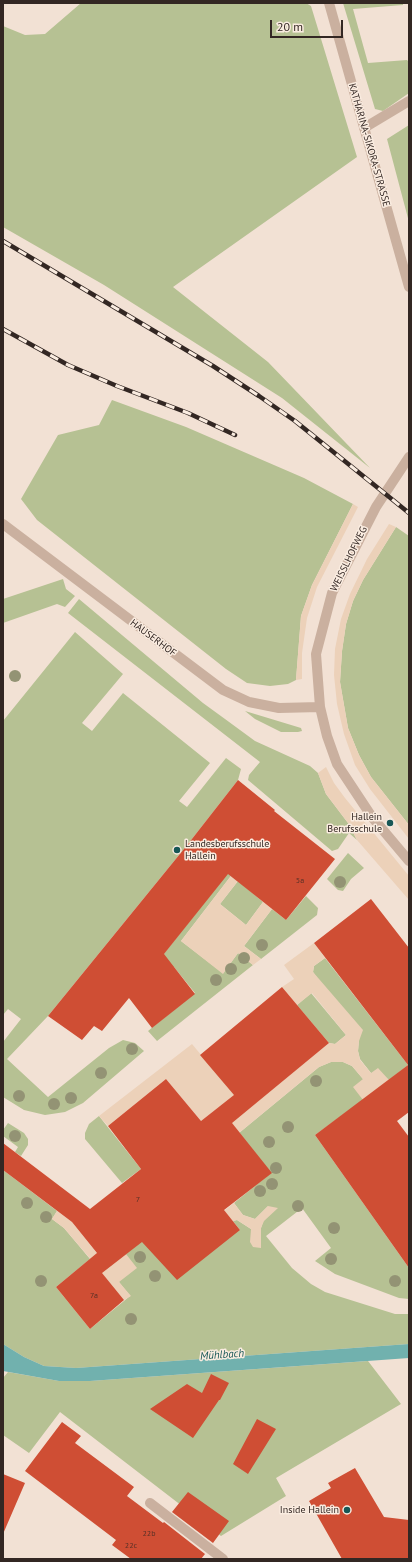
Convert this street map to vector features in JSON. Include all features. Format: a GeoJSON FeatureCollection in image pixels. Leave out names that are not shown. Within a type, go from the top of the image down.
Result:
{"type":"FeatureCollection","features":[{"type":"Feature","properties":{"kind":"street","name":"KATHARINA-SIKORA-STRASSE"},"geometry":{"type":"LineString","coordinates":[[329,3],[409,287]]}},
{"type":"Feature","properties":{"kind":"street"},"geometry":{"type":"LineString","coordinates":[[364,128],[409,101]]}},
{"type":"Feature","properties":{"kind":"street","name":"WEISSLHOFWEG"},"geometry":{"type":"LineString","coordinates":[[409,457],[376,507],[332,593],[316,654],[320,707],[327,736],[337,764],[372,817],[409,861]]}},
{"type":"Feature","properties":{"kind":"street","name":"HAUSERHOF"},"geometry":{"type":"LineString","coordinates":[[3,524],[223,690],[249,702],[280,708],[320,707]]}},
{"type":"Feature","properties":{"kind":"street"},"geometry":{"type":"LineString","coordinates":[[150,1503],[223,1559]]}},
{"type":"Feature","properties":{"kind":"green space"},"geometry":{"type":"Polygon","coordinates":[[[81,3],[306,3],[311,6],[357,157],[173,287],[268,362],[370,468],[282,398],[104,285],[3,227],[3,26],[25,35],[45,34],[81,3]]]}},
{"type":"Feature","properties":{"kind":"green space"},"geometry":{"type":"Polygon","coordinates":[[[343,3],[403,3],[403,5],[353,9],[368,63],[407,60],[409,62],[409,93],[383,111],[375,109],[343,3]]]}},
{"type":"Feature","properties":{"kind":"green space"},"geometry":{"type":"Polygon","coordinates":[[[409,125],[409,222],[387,139],[409,125]]]}},
{"type":"Feature","properties":{"kind":"green space"},"geometry":{"type":"Polygon","coordinates":[[[112,400],[186,427],[304,478],[353,504],[312,585],[301,616],[296,680],[288,684],[270,686],[247,683],[226,669],[37,520],[21,499],[58,435],[99,425],[112,400]]]}},
{"type":"Feature","properties":{"kind":"green space"},"geometry":{"type":"Polygon","coordinates":[[[396,527],[409,536],[409,825],[371,777],[359,755],[348,728],[340,682],[342,651],[346,624],[353,601],[363,580],[396,527]]]}},
{"type":"Feature","properties":{"kind":"green space"},"geometry":{"type":"Polygon","coordinates":[[[63,579],[66,589],[75,596],[65,607],[57,604],[3,623],[3,599],[63,579]]]}},
{"type":"Feature","properties":{"kind":"green space"},"geometry":{"type":"Polygon","coordinates":[[[79,599],[203,703],[255,741],[310,766],[318,773],[326,794],[348,823],[357,840],[349,833],[338,849],[332,851],[248,780],[249,775],[260,762],[68,613],[79,599]]]}},
{"type":"Feature","properties":{"kind":"green space"},"geometry":{"type":"Polygon","coordinates":[[[75,632],[123,674],[82,723],[92,731],[123,693],[210,763],[179,801],[187,807],[226,758],[241,769],[238,780],[188,844],[48,1016],[7,1059],[48,1097],[109,1048],[123,1040],[135,1043],[144,1051],[83,1103],[65,1112],[45,1115],[24,1110],[3,1097],[3,1042],[21,1019],[8,1009],[3,1015],[3,721],[75,632]]]}},
{"type":"Feature","properties":{"kind":"green space"},"geometry":{"type":"Polygon","coordinates":[[[245,711],[301,728],[302,731],[281,732],[255,719],[245,711]]]}},
{"type":"Feature","properties":{"kind":"green space"},"geometry":{"type":"Polygon","coordinates":[[[348,853],[364,868],[351,879],[343,891],[338,890],[327,879],[348,853]]]}},
{"type":"Feature","properties":{"kind":"green space"},"geometry":{"type":"Polygon","coordinates":[[[234,865],[237,868],[181,941],[223,973],[238,953],[253,965],[157,1041],[148,1031],[195,993],[174,967],[153,973],[129,998],[234,865]]]}},
{"type":"Feature","properties":{"kind":"green space"},"geometry":{"type":"Polygon","coordinates":[[[238,881],[263,902],[246,925],[220,904],[238,881]]]}},
{"type":"Feature","properties":{"kind":"green space"},"geometry":{"type":"Polygon","coordinates":[[[306,896],[318,908],[317,915],[261,959],[244,946],[272,909],[286,920],[306,896]]]}},
{"type":"Feature","properties":{"kind":"green space"},"geometry":{"type":"Polygon","coordinates":[[[325,958],[408,1065],[389,1080],[371,1073],[360,1059],[358,1051],[359,1040],[313,972],[314,966],[325,958]]]}},
{"type":"Feature","properties":{"kind":"green space"},"geometry":{"type":"Polygon","coordinates":[[[311,993],[346,1035],[335,1044],[329,1043],[297,1005],[311,993]]]}},
{"type":"Feature","properties":{"kind":"green space"},"geometry":{"type":"Polygon","coordinates":[[[331,1062],[343,1062],[352,1066],[363,1079],[363,1100],[315,1135],[409,1268],[409,1299],[399,1298],[335,1274],[315,1261],[331,1248],[302,1208],[266,1236],[292,1268],[311,1284],[325,1292],[395,1314],[409,1314],[409,1344],[76,1368],[44,1366],[24,1357],[3,1344],[3,1170],[57,1211],[52,1219],[64,1228],[90,1259],[56,1287],[90,1329],[130,1296],[119,1282],[126,1254],[143,1240],[240,1230],[233,1221],[237,1220],[251,1229],[261,1248],[261,1228],[268,1206],[255,1219],[243,1215],[234,1203],[271,1173],[239,1133],[319,1067],[331,1062]]]}},
{"type":"Feature","properties":{"kind":"green space"},"geometry":{"type":"Polygon","coordinates":[[[99,1116],[141,1169],[122,1183],[85,1139],[85,1133],[89,1124],[99,1116]]]}},
{"type":"Feature","properties":{"kind":"green space"},"geometry":{"type":"Polygon","coordinates":[[[8,1123],[24,1133],[28,1139],[28,1145],[21,1156],[15,1152],[18,1147],[3,1136],[3,1130],[8,1123]]]}},
{"type":"Feature","properties":{"kind":"green space"},"geometry":{"type":"Polygon","coordinates":[[[368,1361],[401,1404],[276,1478],[286,1496],[221,1536],[60,1412],[29,1453],[3,1435],[3,1378],[8,1372],[59,1381],[90,1381],[368,1361]]]}},
{"type":"Feature","properties":{"kind":"shaded area"},"geometry":{"type":"Polygon","coordinates":[[[353,504],[358,507],[317,587],[307,618],[302,653],[302,679],[296,680],[301,616],[312,585],[353,504]]]}},
{"type":"Feature","properties":{"kind":"shaded area"},"geometry":{"type":"Polygon","coordinates":[[[389,524],[396,527],[363,580],[353,601],[346,624],[342,651],[340,682],[348,728],[359,755],[371,777],[409,825],[409,839],[370,789],[355,765],[344,734],[337,704],[334,675],[335,649],[341,619],[350,594],[367,559],[389,524]]]}},
{"type":"Feature","properties":{"kind":"shaded area"},"geometry":{"type":"Polygon","coordinates":[[[326,767],[334,783],[345,798],[409,876],[409,900],[357,840],[348,823],[326,794],[318,773],[326,767]]]}},
{"type":"Feature","properties":{"kind":"shaded area"},"geometry":{"type":"Polygon","coordinates":[[[237,868],[238,881],[220,904],[246,925],[263,902],[272,909],[244,946],[261,959],[253,965],[238,953],[223,974],[181,941],[237,868]]]}},
{"type":"Feature","properties":{"kind":"shaded area"},"geometry":{"type":"Polygon","coordinates":[[[314,943],[325,958],[314,966],[313,972],[363,1030],[359,1041],[358,1051],[360,1060],[371,1073],[378,1068],[389,1080],[363,1100],[353,1087],[363,1079],[352,1066],[343,1062],[331,1062],[319,1067],[239,1133],[219,1107],[201,1121],[166,1079],[108,1126],[99,1116],[192,1044],[247,1110],[329,1043],[335,1044],[346,1035],[312,993],[297,1005],[282,987],[294,979],[284,965],[314,943]]]}},
{"type":"Feature","properties":{"kind":"shaded area"},"geometry":{"type":"Polygon","coordinates":[[[234,1203],[243,1215],[255,1219],[268,1206],[278,1208],[264,1221],[261,1228],[261,1248],[253,1247],[250,1242],[251,1229],[237,1220],[233,1221],[224,1211],[234,1203]]]}},
{"type":"Feature","properties":{"kind":"shaded area"},"geometry":{"type":"Polygon","coordinates":[[[57,1211],[72,1222],[100,1257],[93,1262],[64,1228],[52,1219],[57,1211]]]}},
{"type":"Feature","properties":{"kind":"shaded area"},"geometry":{"type":"Polygon","coordinates":[[[126,1254],[137,1268],[119,1282],[131,1296],[124,1300],[101,1272],[126,1254]]]}},
{"type":"Feature","properties":{"kind":"water"},"geometry":{"type":"Polygon","coordinates":[[[3,1344],[24,1357],[44,1366],[76,1368],[409,1344],[409,1358],[90,1381],[59,1381],[3,1371],[3,1344]]]}},
{"type":"Feature","properties":{"kind":"building"},"geometry":{"type":"Polygon","coordinates":[[[238,780],[275,810],[274,811],[335,859],[286,920],[228,874],[164,954],[195,994],[152,1028],[129,998],[102,1031],[94,1026],[82,1040],[48,1016],[238,780]]]}},
{"type":"Feature","properties":{"kind":"building"},"geometry":{"type":"Polygon","coordinates":[[[371,899],[409,948],[409,1112],[397,1121],[409,1137],[409,1268],[315,1135],[408,1065],[314,943],[371,899]]]}},
{"type":"Feature","properties":{"kind":"building"},"geometry":{"type":"Polygon","coordinates":[[[282,987],[329,1043],[232,1123],[272,1173],[224,1210],[240,1230],[177,1280],[142,1242],[102,1273],[124,1300],[90,1329],[56,1287],[97,1253],[72,1222],[3,1170],[3,1143],[90,1209],[141,1169],[108,1126],[166,1079],[201,1121],[234,1095],[200,1055],[282,987]]]}},
{"type":"Feature","properties":{"kind":"building"},"geometry":{"type":"Polygon","coordinates":[[[211,1374],[229,1383],[220,1400],[193,1438],[150,1409],[187,1384],[202,1393],[211,1374]]]}},
{"type":"Feature","properties":{"kind":"building"},"geometry":{"type":"Polygon","coordinates":[[[257,1419],[276,1429],[248,1474],[233,1464],[257,1419]]]}},
{"type":"Feature","properties":{"kind":"building"},"geometry":{"type":"Polygon","coordinates":[[[62,1422],[81,1436],[75,1443],[134,1487],[127,1496],[163,1523],[164,1522],[205,1554],[201,1559],[131,1559],[112,1545],[116,1540],[25,1471],[62,1422]]]}},
{"type":"Feature","properties":{"kind":"building","name":"Inside Hallein"},"geometry":{"type":"Polygon","coordinates":[[[355,1468],[384,1517],[409,1520],[409,1559],[342,1559],[309,1501],[331,1488],[328,1483],[355,1468]]]}},
{"type":"Feature","properties":{"kind":"building"},"geometry":{"type":"Polygon","coordinates":[[[3,1474],[25,1483],[3,1534],[3,1474]]]}},
{"type":"Feature","properties":{"kind":"building"},"geometry":{"type":"Polygon","coordinates":[[[188,1492],[229,1521],[213,1543],[172,1512],[188,1492]]]}},
{"type":"Feature","properties":{"kind":"railway"},"geometry":{"type":"LineString","coordinates":[[3,241],[213,366],[259,396],[295,421],[409,513]]}},
{"type":"Feature","properties":{"kind":"railway"},"geometry":{"type":"LineString","coordinates":[[3,329],[68,365],[117,386],[188,413],[235,435]]}},
{"type":"Feature","properties":{"kind":"place","name":"Hallein Berufsschule"},"geometry":{"type":"Point","coordinates":[390,823]}},
{"type":"Feature","properties":{"kind":"place","name":"Landesberufsschule Hallein"},"geometry":{"type":"Point","coordinates":[177,850]}},
{"type":"Feature","properties":{"kind":"place","name":"Inside Hallein"},"geometry":{"type":"Point","coordinates":[347,1510]}},
{"type":"Feature","properties":{"kind":"water label","name":"Mühlbach"},"geometry":{"type":"Point","coordinates":[222,1355]}}]}
